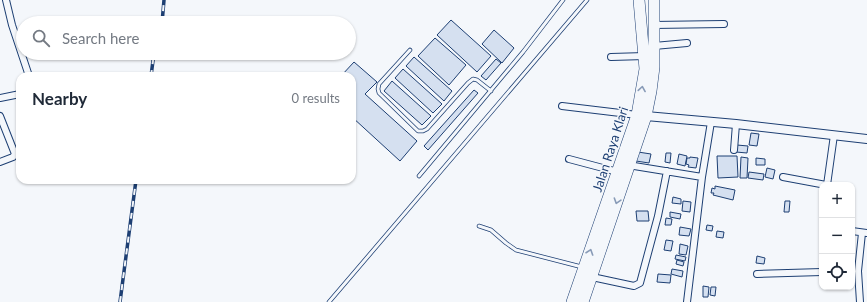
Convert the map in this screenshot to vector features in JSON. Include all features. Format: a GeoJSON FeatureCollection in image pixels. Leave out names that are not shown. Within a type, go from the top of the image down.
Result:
{"type":"FeatureCollection","features":[{"type":"Feature","properties":{"kind":"highway","name":"Jalan Raya Klari"},"geometry":{"type":"LineString","coordinates":[[583,302],[628,165],[641,115],[645,56],[639,0]]}},
{"type":"Feature","properties":{"kind":"highway","name":"Jalan Raya Klari"},"geometry":{"type":"LineString","coordinates":[[572,302],[653,79],[654,0]]}},
{"type":"Feature","properties":{"kind":"street"},"geometry":{"type":"LineString","coordinates":[[6,0],[16,37]]}},
{"type":"Feature","properties":{"kind":"street"},"geometry":{"type":"LineString","coordinates":[[653,25],[724,24]]}},
{"type":"Feature","properties":{"kind":"street"},"geometry":{"type":"LineString","coordinates":[[654,46],[687,43]]}},
{"type":"Feature","properties":{"kind":"street"},"geometry":{"type":"LineString","coordinates":[[611,57],[645,56]]}},
{"type":"Feature","properties":{"kind":"street"},"geometry":{"type":"LineString","coordinates":[[24,60],[28,72]]}},
{"type":"Feature","properties":{"kind":"street"},"geometry":{"type":"LineString","coordinates":[[0,98],[16,95]]}},
{"type":"Feature","properties":{"kind":"street"},"geometry":{"type":"LineString","coordinates":[[562,106],[867,139]]}},
{"type":"Feature","properties":{"kind":"street"},"geometry":{"type":"LineString","coordinates":[[0,116],[15,154],[13,157],[0,162]]}},
{"type":"Feature","properties":{"kind":"street"},"geometry":{"type":"LineString","coordinates":[[687,302],[702,177],[711,122]]}},
{"type":"Feature","properties":{"kind":"street"},"geometry":{"type":"LineString","coordinates":[[734,150],[736,124]]}},
{"type":"Feature","properties":{"kind":"street"},"geometry":{"type":"LineString","coordinates":[[826,182],[834,135]]}},
{"type":"Feature","properties":{"kind":"street"},"geometry":{"type":"LineString","coordinates":[[570,159],[618,172]]}},
{"type":"Feature","properties":{"kind":"street"},"geometry":{"type":"LineString","coordinates":[[628,165],[702,177]]}},
{"type":"Feature","properties":{"kind":"street"},"geometry":{"type":"LineString","coordinates":[[592,277],[634,286],[640,283],[658,216],[667,171]]}},
{"type":"Feature","properties":{"kind":"street"},"geometry":{"type":"LineString","coordinates":[[783,177],[819,184]]}},
{"type":"Feature","properties":{"kind":"street"},"geometry":{"type":"LineString","coordinates":[[855,231],[865,233],[855,271],[860,302]]}},
{"type":"Feature","properties":{"kind":"street"},"geometry":{"type":"LineString","coordinates":[[757,274],[819,272]]}},
{"type":"Feature","properties":{"kind":"lane"},"geometry":{"type":"LineString","coordinates":[[419,176],[524,52],[563,0]]}},
{"type":"Feature","properties":{"kind":"lane"},"geometry":{"type":"LineString","coordinates":[[329,302],[587,0]]}},
{"type":"Feature","properties":{"kind":"lane"},"geometry":{"type":"LineString","coordinates":[[410,50],[380,84],[378,89],[379,93],[418,131],[427,129],[473,79],[491,91]]}},
{"type":"Feature","properties":{"kind":"lane"},"geometry":{"type":"LineString","coordinates":[[479,226],[491,230],[516,250],[584,268]]}},
{"type":"Feature","properties":{"kind":"building"},"geometry":{"type":"Polygon","coordinates":[[[451,20],[491,56],[477,72],[437,35],[451,20]]]}},
{"type":"Feature","properties":{"kind":"building"},"geometry":{"type":"Polygon","coordinates":[[[494,30],[514,48],[502,63],[482,44],[494,30]]]}},
{"type":"Feature","properties":{"kind":"building"},"geometry":{"type":"Polygon","coordinates":[[[435,38],[466,65],[449,85],[418,56],[435,38]]]}},
{"type":"Feature","properties":{"kind":"building"},"geometry":{"type":"Polygon","coordinates":[[[414,57],[452,91],[444,101],[406,66],[414,57]]]}},
{"type":"Feature","properties":{"kind":"building"},"geometry":{"type":"Polygon","coordinates":[[[496,59],[501,63],[486,80],[481,76],[496,59]]]}},
{"type":"Feature","properties":{"kind":"building"},"geometry":{"type":"Polygon","coordinates":[[[354,62],[377,82],[365,94],[417,141],[400,161],[356,121],[356,72],[345,72],[354,62]]]}},
{"type":"Feature","properties":{"kind":"building"},"geometry":{"type":"Polygon","coordinates":[[[403,69],[442,104],[433,113],[395,78],[403,69]]]}},
{"type":"Feature","properties":{"kind":"building"},"geometry":{"type":"Polygon","coordinates":[[[392,81],[431,116],[422,125],[384,91],[392,81]]]}},
{"type":"Feature","properties":{"kind":"building"},"geometry":{"type":"Polygon","coordinates":[[[474,90],[478,93],[428,150],[424,146],[474,90]]]}},
{"type":"Feature","properties":{"kind":"building"},"geometry":{"type":"Polygon","coordinates":[[[751,133],[759,134],[757,146],[749,145],[751,133]]]}},
{"type":"Feature","properties":{"kind":"building"},"geometry":{"type":"Polygon","coordinates":[[[737,145],[748,146],[747,153],[736,152],[737,145]]]}},
{"type":"Feature","properties":{"kind":"building"},"geometry":{"type":"Polygon","coordinates":[[[638,152],[651,154],[649,163],[636,161],[638,152]]]}},
{"type":"Feature","properties":{"kind":"building"},"geometry":{"type":"Polygon","coordinates":[[[666,153],[671,153],[670,163],[665,162],[666,153]]]}},
{"type":"Feature","properties":{"kind":"building"},"geometry":{"type":"Polygon","coordinates":[[[679,154],[687,156],[685,166],[677,164],[679,154]]]}},
{"type":"Feature","properties":{"kind":"building"},"geometry":{"type":"Polygon","coordinates":[[[717,156],[737,156],[738,177],[718,178],[717,156]]]}},
{"type":"Feature","properties":{"kind":"building"},"geometry":{"type":"Polygon","coordinates":[[[741,157],[748,158],[747,178],[740,178],[741,157]]]}},
{"type":"Feature","properties":{"kind":"building"},"geometry":{"type":"Polygon","coordinates":[[[687,158],[698,158],[696,168],[688,167],[689,165],[686,164],[687,158]]]}},
{"type":"Feature","properties":{"kind":"building"},"geometry":{"type":"Polygon","coordinates":[[[756,158],[765,159],[765,165],[756,165],[756,158]]]}},
{"type":"Feature","properties":{"kind":"building"},"geometry":{"type":"Polygon","coordinates":[[[767,168],[775,170],[773,179],[765,177],[767,168]]]}},
{"type":"Feature","properties":{"kind":"building"},"geometry":{"type":"Polygon","coordinates":[[[749,172],[764,174],[763,180],[748,178],[749,172]]]}},
{"type":"Feature","properties":{"kind":"building"},"geometry":{"type":"Polygon","coordinates":[[[715,186],[735,190],[733,200],[713,195],[714,193],[711,193],[712,188],[715,189],[715,186]]]}},
{"type":"Feature","properties":{"kind":"building"},"geometry":{"type":"Polygon","coordinates":[[[673,197],[681,199],[681,204],[672,203],[673,197]]]}},
{"type":"Feature","properties":{"kind":"building"},"geometry":{"type":"Polygon","coordinates":[[[683,201],[691,202],[690,212],[682,211],[683,201]]]}},
{"type":"Feature","properties":{"kind":"building"},"geometry":{"type":"Polygon","coordinates":[[[785,201],[790,201],[789,212],[784,212],[785,201]]]}},
{"type":"Feature","properties":{"kind":"building"},"geometry":{"type":"Polygon","coordinates":[[[636,211],[648,211],[649,221],[637,221],[636,211]]]}},
{"type":"Feature","properties":{"kind":"building"},"geometry":{"type":"Polygon","coordinates":[[[670,212],[681,214],[680,219],[670,217],[670,212]]]}},
{"type":"Feature","properties":{"kind":"building"},"geometry":{"type":"Polygon","coordinates":[[[666,218],[672,219],[671,225],[665,225],[666,218]]]}},
{"type":"Feature","properties":{"kind":"building"},"geometry":{"type":"Polygon","coordinates":[[[707,225],[713,226],[712,231],[706,230],[707,225]]]}},
{"type":"Feature","properties":{"kind":"building"},"geometry":{"type":"Polygon","coordinates":[[[680,227],[691,229],[689,236],[679,235],[680,227]]]}},
{"type":"Feature","properties":{"kind":"building"},"geometry":{"type":"Polygon","coordinates":[[[717,231],[724,232],[723,238],[716,237],[717,231]]]}},
{"type":"Feature","properties":{"kind":"building"},"geometry":{"type":"Polygon","coordinates":[[[666,240],[673,241],[671,251],[664,250],[666,240]]]}},
{"type":"Feature","properties":{"kind":"building"},"geometry":{"type":"Polygon","coordinates":[[[680,244],[688,246],[686,255],[679,254],[680,244]]]}},
{"type":"Feature","properties":{"kind":"building"},"geometry":{"type":"Polygon","coordinates":[[[676,255],[686,257],[685,261],[675,259],[676,255]]]}},
{"type":"Feature","properties":{"kind":"building"},"geometry":{"type":"Polygon","coordinates":[[[757,256],[765,258],[764,264],[756,263],[757,256]]]}},
{"type":"Feature","properties":{"kind":"building"},"geometry":{"type":"Polygon","coordinates":[[[677,260],[684,262],[683,266],[676,264],[677,260]]]}},
{"type":"Feature","properties":{"kind":"building"},"geometry":{"type":"Polygon","coordinates":[[[672,269],[683,271],[682,277],[671,274],[672,269]]]}},
{"type":"Feature","properties":{"kind":"building"},"geometry":{"type":"Polygon","coordinates":[[[658,274],[671,275],[670,283],[657,282],[658,274]]]}},
{"type":"Feature","properties":{"kind":"building"},"geometry":{"type":"Polygon","coordinates":[[[703,286],[709,287],[708,297],[703,297],[703,286]]]}},
{"type":"Feature","properties":{"kind":"building"},"geometry":{"type":"Polygon","coordinates":[[[711,287],[716,287],[715,296],[710,295],[711,287]]]}},
{"type":"Feature","properties":{"kind":"railway"},"geometry":{"type":"LineString","coordinates":[[163,16],[164,0]]}},
{"type":"Feature","properties":{"kind":"railway"},"geometry":{"type":"LineString","coordinates":[[152,72],[153,60]]}},
{"type":"Feature","properties":{"kind":"railway"},"geometry":{"type":"LineString","coordinates":[[120,302],[135,184]]}}]}
